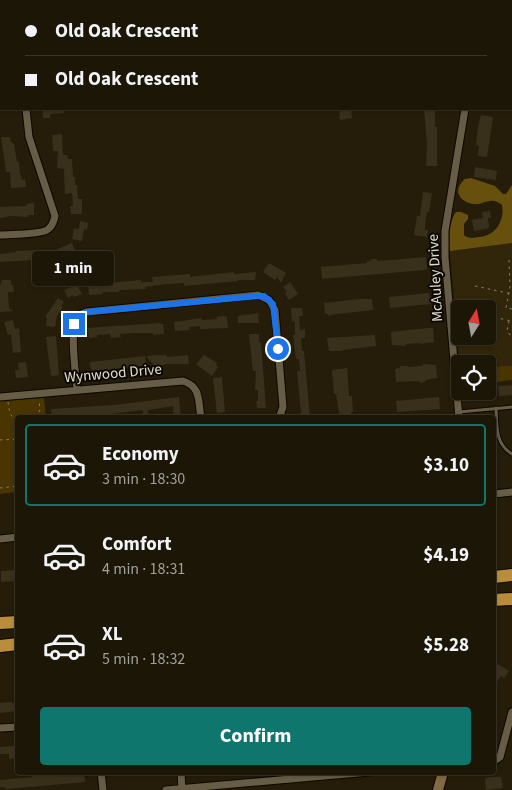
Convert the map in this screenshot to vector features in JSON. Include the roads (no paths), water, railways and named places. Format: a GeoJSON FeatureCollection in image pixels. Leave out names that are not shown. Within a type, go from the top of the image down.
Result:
{"type":"FeatureCollection","features":[{"type":"Feature","properties":{"kind":"highway"},"geometry":{"type":"LineString","coordinates":[[496,577],[512,575]]}},
{"type":"Feature","properties":{"kind":"highway"},"geometry":{"type":"LineString","coordinates":[[496,600],[512,598]]}},
{"type":"Feature","properties":{"kind":"highway"},"geometry":{"type":"LineString","coordinates":[[0,623],[15,622]]}},
{"type":"Feature","properties":{"kind":"highway"},"geometry":{"type":"LineString","coordinates":[[0,646],[15,644]]}},
{"type":"Feature","properties":{"kind":"street"},"geometry":{"type":"LineString","coordinates":[[0,235],[47,230],[55,216],[29,137],[26,110]]}},
{"type":"Feature","properties":{"kind":"street","name":"McAuley Drive"},"geometry":{"type":"LineString","coordinates":[[459,415],[445,257],[445,231],[465,110]]}},
{"type":"Feature","properties":{"kind":"street"},"geometry":{"type":"LineString","coordinates":[[77,390],[73,332],[76,318],[80,314],[258,296],[269,300],[275,310],[283,407],[280,415]]}},
{"type":"Feature","properties":{"kind":"street","name":"Wynwood Drive"},"geometry":{"type":"LineString","coordinates":[[3,397],[182,380],[191,384],[197,390],[200,415]]}},
{"type":"Feature","properties":{"kind":"street"},"geometry":{"type":"LineString","coordinates":[[0,393],[3,397]]}},
{"type":"Feature","properties":{"kind":"street"},"geometry":{"type":"LineString","coordinates":[[496,494],[512,492]]}},
{"type":"Feature","properties":{"kind":"street"},"geometry":{"type":"LineString","coordinates":[[0,539],[15,538]]}},
{"type":"Feature","properties":{"kind":"street"},"geometry":{"type":"LineString","coordinates":[[496,759],[500,756],[512,712]]}},
{"type":"Feature","properties":{"kind":"street"},"geometry":{"type":"LineString","coordinates":[[0,728],[15,727]]}},
{"type":"Feature","properties":{"kind":"street"},"geometry":{"type":"LineString","coordinates":[[101,775],[103,790]]}},
{"type":"Feature","properties":{"kind":"street"},"geometry":{"type":"LineString","coordinates":[[181,775],[182,789]]}},
{"type":"Feature","properties":{"kind":"street"},"geometry":{"type":"LineString","coordinates":[[166,790],[336,775]]}},
{"type":"Feature","properties":{"kind":"street"},"geometry":{"type":"LineString","coordinates":[[438,790],[442,775]]}},
{"type":"Feature","properties":{"kind":"lane"},"geometry":{"type":"LineString","coordinates":[[459,415],[512,407]]}},
{"type":"Feature","properties":{"kind":"lane"},"geometry":{"type":"LineString","coordinates":[[496,408],[499,440],[503,447],[512,454]]}}]}
